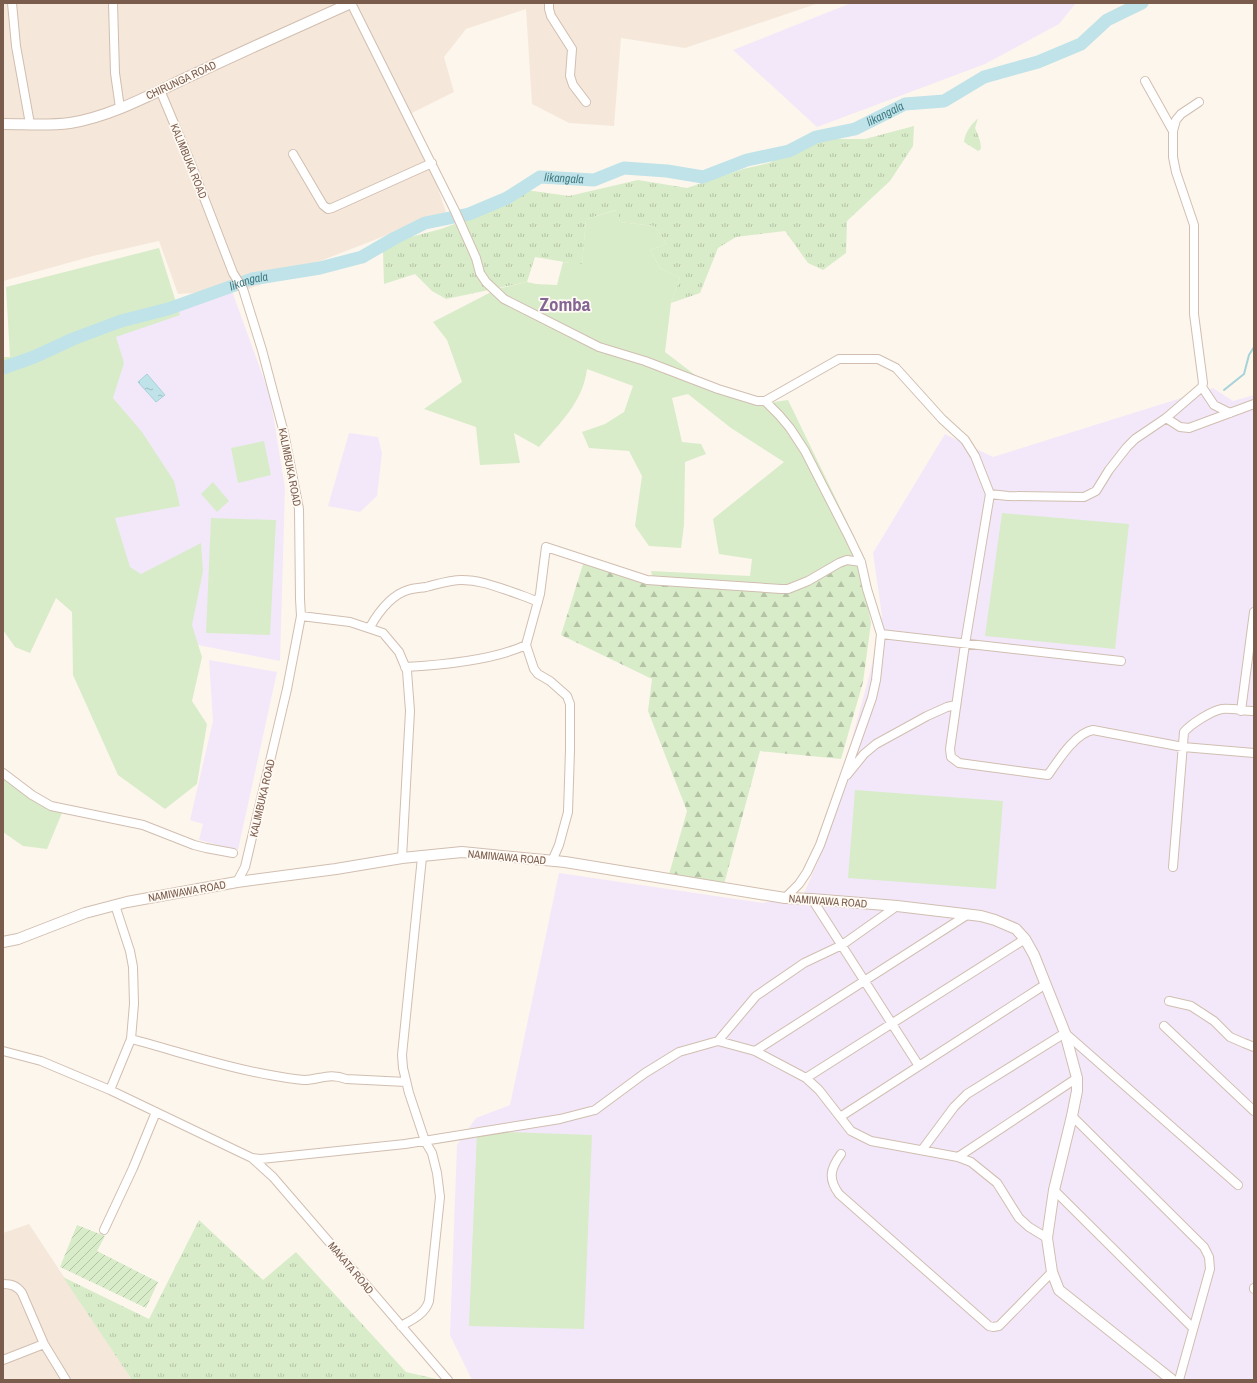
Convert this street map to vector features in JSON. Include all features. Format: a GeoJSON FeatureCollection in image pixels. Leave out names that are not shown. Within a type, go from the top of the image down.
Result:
{"type":"FeatureCollection","features":[{"type":"Feature","properties":{"kind":"street"},"geometry":{"type":"LineString","coordinates":[[12,3],[16,46],[30,124]]}},
{"type":"Feature","properties":{"kind":"street"},"geometry":{"type":"LineString","coordinates":[[113,3],[115,74],[120,108]]}},
{"type":"Feature","properties":{"kind":"street"},"geometry":{"type":"LineString","coordinates":[[351,3],[464,229],[480,273],[486,282],[504,299],[604,349],[645,361],[718,389],[757,401],[765,401],[839,359],[878,359],[896,368],[942,419],[965,440],[975,456],[990,494],[965,644],[950,749],[951,757],[959,763],[1048,775],[1071,746],[1084,733],[1094,730],[1183,747],[1254,753]]}},
{"type":"Feature","properties":{"kind":"street","name":"CHIRUNGA ROAD"},"geometry":{"type":"LineString","coordinates":[[3,124],[71,123],[101,115],[120,108],[351,3]]}},
{"type":"Feature","properties":{"kind":"street"},"geometry":{"type":"LineString","coordinates":[[549,3],[551,16],[572,49],[570,76],[573,85],[586,102]]}},
{"type":"Feature","properties":{"kind":"street"},"geometry":{"type":"LineString","coordinates":[[1145,81],[1173,131]]}},
{"type":"Feature","properties":{"kind":"street","name":"KALIMBUKA ROAD"},"geometry":{"type":"LineString","coordinates":[[160,90],[191,164],[233,273],[243,289],[262,350],[284,433],[300,509],[301,616],[285,697],[246,867],[237,882]]}},
{"type":"Feature","properties":{"kind":"street"},"geometry":{"type":"LineString","coordinates":[[990,494],[1008,496],[1084,497],[1091,495],[1096,491],[1109,470],[1135,439],[1166,418],[1202,388],[1203,383],[1194,314],[1194,225],[1176,172],[1173,157],[1173,131],[1176,120],[1181,114],[1199,102]]}},
{"type":"Feature","properties":{"kind":"street"},"geometry":{"type":"LineString","coordinates":[[293,154],[323,205],[328,209],[432,163]]}},
{"type":"Feature","properties":{"kind":"street"},"geometry":{"type":"LineString","coordinates":[[1202,388],[1214,405],[1230,413]]}},
{"type":"Feature","properties":{"kind":"street"},"geometry":{"type":"LineString","coordinates":[[765,401],[783,419],[805,451],[861,562],[867,589],[881,634],[876,680],[872,698],[813,861],[799,884],[785,898]]}},
{"type":"Feature","properties":{"kind":"street"},"geometry":{"type":"LineString","coordinates":[[1166,418],[1180,426],[1188,428],[1254,404]]}},
{"type":"Feature","properties":{"kind":"street"},"geometry":{"type":"LineString","coordinates":[[552,861],[559,845],[568,812],[570,704],[567,696],[550,681],[538,674],[534,668],[526,645],[543,578],[546,547],[647,580],[781,589],[788,589],[808,581],[839,562],[847,560],[861,562]]}},
{"type":"Feature","properties":{"kind":"street"},"geometry":{"type":"LineString","coordinates":[[370,627],[375,618],[393,597],[406,590],[442,582],[461,580],[493,585],[538,602]]}},
{"type":"Feature","properties":{"kind":"street"},"geometry":{"type":"LineString","coordinates":[[1241,711],[1254,612]]}},
{"type":"Feature","properties":{"kind":"street"},"geometry":{"type":"LineString","coordinates":[[301,616],[334,619],[370,627],[387,636],[399,652],[405,667],[410,711],[402,858]]}},
{"type":"Feature","properties":{"kind":"street"},"geometry":{"type":"LineString","coordinates":[[881,634],[1121,661]]}},
{"type":"Feature","properties":{"kind":"street"},"geometry":{"type":"LineString","coordinates":[[405,667],[464,661],[513,651],[526,645]]}},
{"type":"Feature","properties":{"kind":"street"},"geometry":{"type":"LineString","coordinates":[[842,780],[864,754],[876,744],[927,716],[946,707],[956,705]]}},
{"type":"Feature","properties":{"kind":"street"},"geometry":{"type":"LineString","coordinates":[[1173,866],[1184,732],[1190,726],[1222,709],[1254,712]]}},
{"type":"Feature","properties":{"kind":"street"},"geometry":{"type":"LineString","coordinates":[[3,773],[32,795],[51,806],[143,825],[194,845],[234,853]]}},
{"type":"Feature","properties":{"kind":"street","name":"NAMIWAWA ROAD"},"geometry":{"type":"LineString","coordinates":[[3,942],[18,939],[86,913],[115,905],[237,882],[336,869],[402,858],[462,852],[552,861],[668,878],[785,898],[897,906],[981,916],[1016,929],[1025,939]]}},
{"type":"Feature","properties":{"kind":"street"},"geometry":{"type":"LineString","coordinates":[[401,1326],[420,1314],[429,1301],[440,1197],[437,1173],[432,1153],[425,1141],[406,1082],[402,1055],[422,857]]}},
{"type":"Feature","properties":{"kind":"street"},"geometry":{"type":"LineString","coordinates":[[812,899],[919,1066]]}},
{"type":"Feature","properties":{"kind":"street"},"geometry":{"type":"LineString","coordinates":[[110,1090],[122,1063],[130,1039],[134,1004],[133,967],[130,951],[115,905]]}},
{"type":"Feature","properties":{"kind":"street"},"geometry":{"type":"LineString","coordinates":[[718,1041],[756,996],[804,963],[842,945],[897,906]]}},
{"type":"Feature","properties":{"kind":"street"},"geometry":{"type":"LineString","coordinates":[[755,1051],[967,915]]}},
{"type":"Feature","properties":{"kind":"street"},"geometry":{"type":"LineString","coordinates":[[806,1078],[1025,939],[1034,955],[1065,1033],[1077,1078],[1077,1091],[1072,1116],[1054,1190],[1048,1238],[1052,1272],[1059,1290],[1172,1380]]}},
{"type":"Feature","properties":{"kind":"street"},"geometry":{"type":"LineString","coordinates":[[840,1117],[1046,984]]}},
{"type":"Feature","properties":{"kind":"street"},"geometry":{"type":"LineString","coordinates":[[1169,1001],[1191,1006],[1214,1021],[1230,1037],[1244,1044],[1254,1046]]}},
{"type":"Feature","properties":{"kind":"street"},"geometry":{"type":"LineString","coordinates":[[1164,1026],[1254,1111]]}},
{"type":"Feature","properties":{"kind":"street"},"geometry":{"type":"LineString","coordinates":[[922,1150],[954,1107],[967,1094],[1065,1033]]}},
{"type":"Feature","properties":{"kind":"street"},"geometry":{"type":"LineString","coordinates":[[1065,1033],[1238,1185]]}},
{"type":"Feature","properties":{"kind":"street"},"geometry":{"type":"LineString","coordinates":[[130,1039],[226,1066],[270,1075],[303,1080],[330,1075],[340,1076],[346,1079],[406,1082]]}},
{"type":"Feature","properties":{"kind":"street"},"geometry":{"type":"LineString","coordinates":[[3,1051],[41,1061],[110,1090],[252,1158],[270,1158],[405,1144],[560,1119],[595,1110],[645,1073],[679,1052],[718,1041],[755,1051],[806,1078],[819,1090],[851,1131],[870,1141],[958,1157],[971,1162],[997,1183],[1019,1218],[1029,1227],[1048,1238]]}},
{"type":"Feature","properties":{"kind":"street"},"geometry":{"type":"LineString","coordinates":[[958,1157],[1077,1078]]}},
{"type":"Feature","properties":{"kind":"street"},"geometry":{"type":"LineString","coordinates":[[104,1230],[133,1168],[156,1112]]}},
{"type":"Feature","properties":{"kind":"street"},"geometry":{"type":"LineString","coordinates":[[1072,1116],[1204,1247],[1209,1258],[1210,1269],[1179,1380]]}},
{"type":"Feature","properties":{"kind":"street"},"geometry":{"type":"LineString","coordinates":[[841,1154],[832,1168],[833,1185],[839,1194],[989,1326],[999,1326],[1052,1272]]}},
{"type":"Feature","properties":{"kind":"street","name":"MAKATA ROAD"},"geometry":{"type":"LineString","coordinates":[[252,1158],[273,1177],[448,1380]]}},
{"type":"Feature","properties":{"kind":"street"},"geometry":{"type":"LineString","coordinates":[[1054,1190],[1193,1328]]}},
{"type":"Feature","properties":{"kind":"street"},"geometry":{"type":"LineString","coordinates":[[3,1284],[17,1287],[22,1293],[44,1344],[66,1380]]}},
{"type":"Feature","properties":{"kind":"street"},"geometry":{"type":"LineString","coordinates":[[3,1360],[44,1344]]}},
{"type":"Feature","properties":{"kind":"shaded area"},"geometry":{"type":"Polygon","coordinates":[[[3,3],[819,3],[685,48],[621,38],[614,126],[569,123],[532,104],[526,9],[466,29],[444,57],[454,92],[412,113],[446,212],[246,290],[178,294],[159,241],[93,256],[3,281],[3,3]]]}},
{"type":"Feature","properties":{"kind":"shaded area"},"geometry":{"type":"Polygon","coordinates":[[[851,3],[1076,3],[1059,24],[985,64],[817,127],[733,50],[851,3]]]}},
{"type":"Feature","properties":{"kind":"shaded area"},"geometry":{"type":"Polygon","coordinates":[[[232,291],[270,396],[285,488],[280,661],[203,646],[137,630],[56,352],[232,291]]]}},
{"type":"Feature","properties":{"kind":"shaded area"},"geometry":{"type":"Polygon","coordinates":[[[1213,388],[1233,401],[1254,395],[1254,1380],[472,1380],[450,1335],[457,1145],[476,1118],[510,1105],[559,873],[763,903],[804,893],[819,859],[870,673],[882,616],[873,553],[945,434],[993,457],[1213,388]]]}},
{"type":"Feature","properties":{"kind":"shaded area"},"geometry":{"type":"Polygon","coordinates":[[[349,433],[378,437],[382,453],[377,496],[360,512],[328,506],[349,433]]]}},
{"type":"Feature","properties":{"kind":"shaded area"},"geometry":{"type":"Polygon","coordinates":[[[209,660],[277,672],[238,850],[199,840],[203,824],[190,820],[213,721],[209,660]]]}},
{"type":"Feature","properties":{"kind":"shaded area"},"geometry":{"type":"Polygon","coordinates":[[[29,1224],[132,1380],[3,1380],[3,1233],[29,1224]]]}},
{"type":"Feature","properties":{"kind":"green space"},"geometry":{"type":"Polygon","coordinates":[[[978,118],[975,128],[980,141],[981,149],[978,151],[964,142],[969,129],[978,118]]]}},
{"type":"Feature","properties":{"kind":"green space"},"geometry":{"type":"Polygon","coordinates":[[[914,126],[913,146],[890,181],[847,221],[846,253],[823,270],[808,263],[785,231],[736,237],[718,248],[700,293],[671,303],[680,278],[660,268],[650,250],[667,244],[654,226],[620,222],[616,210],[586,219],[582,265],[535,257],[527,282],[446,299],[432,291],[415,274],[384,284],[383,252],[399,240],[441,229],[479,216],[526,190],[569,196],[638,180],[687,188],[743,169],[769,163],[798,147],[831,139],[865,139],[914,126]]]}},
{"type":"Feature","properties":{"kind":"green space"},"geometry":{"type":"Polygon","coordinates":[[[617,210],[620,222],[654,226],[667,244],[650,250],[660,268],[680,278],[671,303],[665,352],[699,378],[767,403],[788,400],[854,536],[859,562],[837,566],[788,594],[710,586],[654,584],[651,571],[750,576],[752,559],[719,554],[713,519],[784,462],[731,428],[688,394],[672,398],[682,442],[701,444],[706,454],[685,462],[684,525],[681,548],[649,546],[635,526],[642,476],[629,451],[589,448],[582,432],[605,424],[624,412],[633,386],[587,369],[585,381],[576,402],[539,447],[514,433],[520,463],[480,465],[476,427],[424,409],[462,382],[447,340],[433,322],[497,289],[527,282],[557,285],[563,262],[582,264],[586,219],[617,210]]]}},
{"type":"Feature","properties":{"kind":"green space"},"geometry":{"type":"Polygon","coordinates":[[[159,248],[180,315],[116,337],[124,363],[113,398],[142,432],[174,481],[180,506],[115,518],[130,567],[141,574],[201,543],[203,571],[192,625],[202,657],[192,701],[207,724],[197,784],[165,809],[118,775],[73,675],[72,612],[56,598],[30,653],[15,647],[3,630],[3,357],[10,357],[6,287],[159,248]]]}},
{"type":"Feature","properties":{"kind":"green space"},"geometry":{"type":"Polygon","coordinates":[[[264,441],[271,475],[238,483],[231,448],[264,441]]]}},
{"type":"Feature","properties":{"kind":"green space"},"geometry":{"type":"Polygon","coordinates":[[[213,482],[229,501],[217,512],[201,494],[213,482]]]}},
{"type":"Feature","properties":{"kind":"green space"},"geometry":{"type":"Polygon","coordinates":[[[1002,513],[1129,524],[1115,649],[985,636],[1002,513]]]}},
{"type":"Feature","properties":{"kind":"green space"},"geometry":{"type":"Polygon","coordinates":[[[211,518],[276,520],[270,635],[206,633],[211,518]]]}},
{"type":"Feature","properties":{"kind":"green space"},"geometry":{"type":"Polygon","coordinates":[[[584,561],[654,584],[710,586],[859,562],[871,623],[863,682],[841,759],[760,751],[723,888],[668,878],[687,811],[648,711],[652,679],[561,635],[584,561]]]}},
{"type":"Feature","properties":{"kind":"green space"},"geometry":{"type":"Polygon","coordinates":[[[3,773],[38,804],[62,813],[47,849],[23,846],[3,832],[3,773]]]}},
{"type":"Feature","properties":{"kind":"green space"},"geometry":{"type":"Polygon","coordinates":[[[855,790],[1003,801],[996,889],[848,878],[855,790]]]}},
{"type":"Feature","properties":{"kind":"green space"},"geometry":{"type":"Polygon","coordinates":[[[477,1131],[592,1135],[584,1329],[469,1326],[477,1131]]]}},
{"type":"Feature","properties":{"kind":"green space"},"geometry":{"type":"Polygon","coordinates":[[[199,1220],[263,1280],[296,1252],[406,1372],[441,1380],[132,1380],[63,1277],[149,1319],[199,1220]]]}},
{"type":"Feature","properties":{"kind":"green space"},"geometry":{"type":"Polygon","coordinates":[[[77,1225],[105,1236],[97,1251],[158,1282],[146,1308],[60,1267],[77,1225]]]}},
{"type":"Feature","properties":{"kind":"water"},"geometry":{"type":"Polygon","coordinates":[[[147,374],[165,395],[156,402],[138,382],[147,374]]]}},
{"type":"Feature","properties":{"kind":"waterway","name":"likangala"},"geometry":{"type":"LineString","coordinates":[[3,368],[34,357],[73,339],[121,321],[168,309],[252,279],[320,268],[362,257],[425,223],[469,214],[507,198],[540,177],[594,180],[624,168],[667,171],[703,177],[747,160],[789,151],[816,137],[855,129],[905,104],[944,101],[984,77],[1038,62],[1081,44],[1107,20],[1142,3]]}},
{"type":"Feature","properties":{"kind":"waterway"},"geometry":{"type":"LineString","coordinates":[[1224,390],[1244,374],[1249,355],[1254,347]]}},
{"type":"Feature","properties":{"kind":"district","name":"Zomba"},"geometry":{"type":"Point","coordinates":[565,304]}}]}
